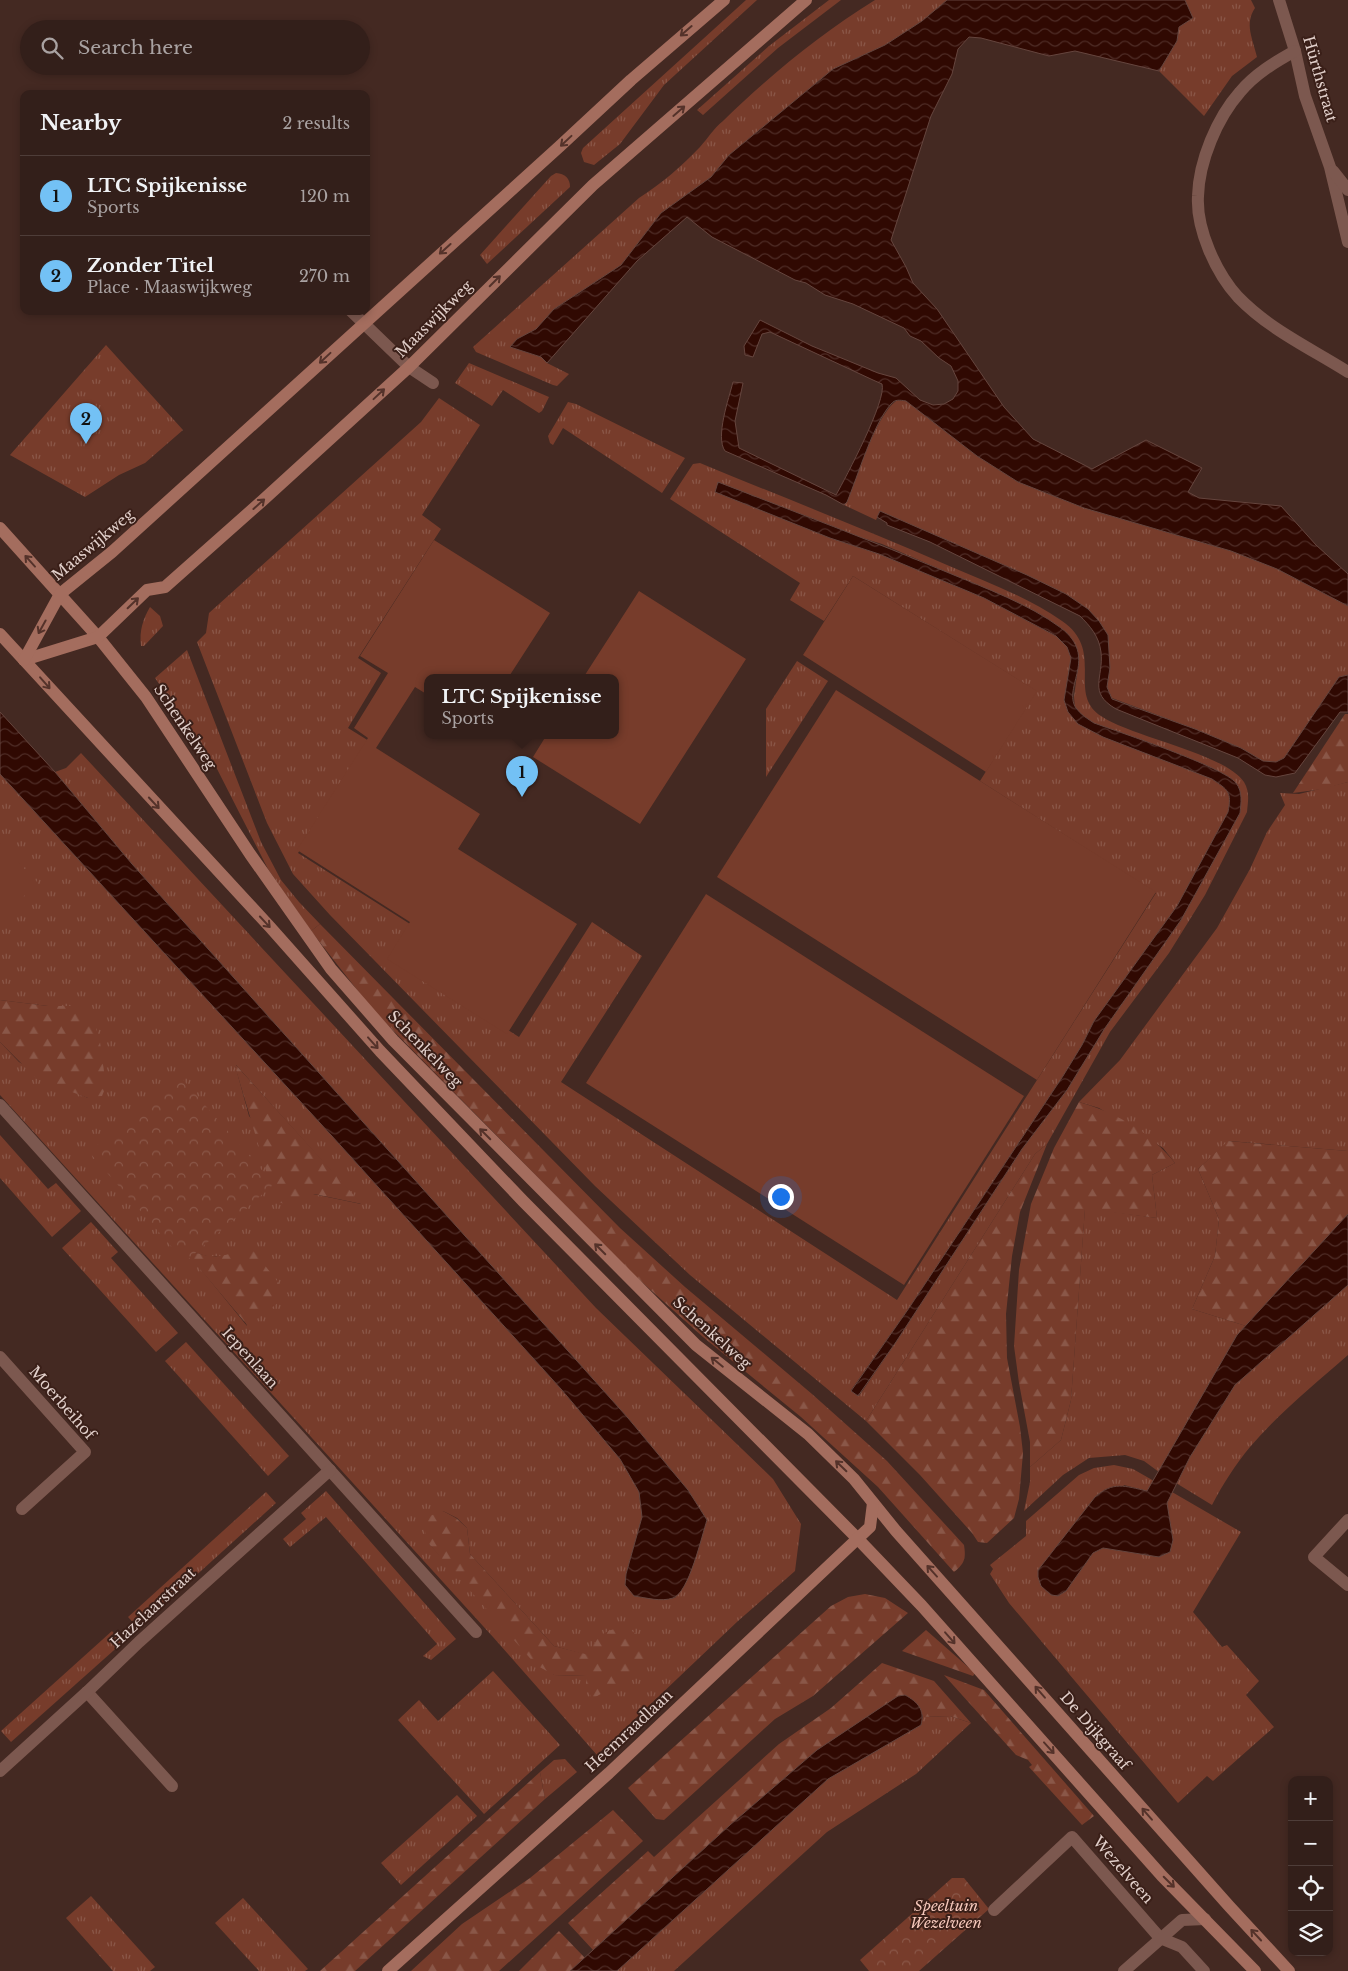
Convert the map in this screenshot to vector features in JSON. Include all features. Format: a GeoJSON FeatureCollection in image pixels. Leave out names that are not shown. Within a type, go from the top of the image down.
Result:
{"type":"FeatureCollection","features":[{"type":"Feature","properties":{"kind":"street","name":"Maaswijkweg"},"geometry":{"type":"LineString","coordinates":[[24,660],[60,594],[112,552],[631,80],[724,0]]}},
{"type":"Feature","properties":{"kind":"street","name":"Maaswijkweg"},"geometry":{"type":"LineString","coordinates":[[24,660],[98,637],[147,590],[165,587],[409,367],[593,185],[806,0]]}},
{"type":"Feature","properties":{"kind":"street","name":"Hürthstraat"},"geometry":{"type":"LineString","coordinates":[[1279,0],[1295,51],[1305,96],[1330,167],[1348,242]]}},
{"type":"Feature","properties":{"kind":"street"},"geometry":{"type":"LineString","coordinates":[[1295,51],[1253,78],[1230,105],[1218,126],[1207,150],[1198,196],[1202,226],[1210,252],[1221,274],[1238,296],[1278,330],[1348,372]]}},
{"type":"Feature","properties":{"kind":"street","name":"Hürthstraat"},"geometry":{"type":"LineString","coordinates":[[1330,167],[1348,190]]}},
{"type":"Feature","properties":{"kind":"street"},"geometry":{"type":"LineString","coordinates":[[354,315],[409,367],[433,383]]}},
{"type":"Feature","properties":{"kind":"street","name":"Schenkelweg"},"geometry":{"type":"LineString","coordinates":[[0,528],[98,637],[146,697],[250,854],[332,969],[393,1040],[696,1345],[808,1434],[854,1479],[896,1531]]}},
{"type":"Feature","properties":{"kind":"street"},"geometry":{"type":"LineString","coordinates":[[0,634],[270,927],[380,1051],[523,1201],[927,1611],[1162,1876],[1255,1971]]}},
{"type":"Feature","properties":{"kind":"street","name":"Iepenlaan"},"geometry":{"type":"LineString","coordinates":[[0,1105],[476,1632]]}},
{"type":"Feature","properties":{"kind":"street","name":"Moerbeihof"},"geometry":{"type":"LineString","coordinates":[[0,1357],[85,1452],[22,1509]]}},
{"type":"Feature","properties":{"kind":"street","name":"Hazelaarstraat"},"geometry":{"type":"LineString","coordinates":[[0,1771],[139,1642],[330,1470]]}},
{"type":"Feature","properties":{"kind":"street"},"geometry":{"type":"LineString","coordinates":[[873,1502],[870,1527],[896,1531]]}},
{"type":"Feature","properties":{"kind":"street"},"geometry":{"type":"LineString","coordinates":[[1348,1520],[1314,1556],[1348,1585]]}},
{"type":"Feature","properties":{"kind":"street","name":"Heemraadlaan"},"geometry":{"type":"LineString","coordinates":[[388,1971],[609,1773],[870,1527]]}},
{"type":"Feature","properties":{"kind":"street","name":"De Dijkgraaf"},"geometry":{"type":"LineString","coordinates":[[896,1531],[1228,1906],[1289,1971]]}},
{"type":"Feature","properties":{"kind":"street"},"geometry":{"type":"LineString","coordinates":[[87,1692],[172,1786]]}},
{"type":"Feature","properties":{"kind":"street","name":"Wezelveen"},"geometry":{"type":"LineString","coordinates":[[994,1910],[1072,1837],[1160,1938],[1182,1946],[1204,1971]]}},
{"type":"Feature","properties":{"kind":"street"},"geometry":{"type":"LineString","coordinates":[[1124,1971],[1182,1920],[1205,1919]]}},
{"type":"Feature","properties":{"kind":"green space"},"geometry":{"type":"Polygon","coordinates":[[[746,0],[757,0],[664,85],[620,144],[594,165],[584,162],[581,153],[583,148],[746,0]]]}},
{"type":"Feature","properties":{"kind":"green space"},"geometry":{"type":"Polygon","coordinates":[[[829,0],[841,0],[778,48],[703,115],[697,110],[769,46],[829,0]]]}},
{"type":"Feature","properties":{"kind":"green space"},"geometry":{"type":"Polygon","coordinates":[[[875,0],[947,0],[922,21],[885,45],[833,69],[729,155],[711,177],[661,213],[621,265],[554,309],[536,330],[517,339],[510,347],[541,357],[547,363],[569,374],[557,386],[476,352],[473,347],[639,198],[679,168],[717,127],[758,88],[815,41],[875,0]]]}},
{"type":"Feature","properties":{"kind":"green space"},"geometry":{"type":"Polygon","coordinates":[[[1185,0],[1251,0],[1255,8],[1250,20],[1250,26],[1257,57],[1232,76],[1204,116],[1159,71],[1177,41],[1178,27],[1192,18],[1185,0]]]}},
{"type":"Feature","properties":{"kind":"green space"},"geometry":{"type":"Polygon","coordinates":[[[556,173],[566,177],[570,187],[487,264],[480,255],[551,176],[556,173]]]}},
{"type":"Feature","properties":{"kind":"green space"},"geometry":{"type":"Polygon","coordinates":[[[106,345],[183,430],[145,463],[119,475],[85,497],[10,455],[106,345]]]}},
{"type":"Feature","properties":{"kind":"green space"},"geometry":{"type":"Polygon","coordinates":[[[469,363],[549,397],[542,411],[539,413],[503,390],[492,406],[455,383],[469,363]]]}},
{"type":"Feature","properties":{"kind":"green space"},"geometry":{"type":"Polygon","coordinates":[[[439,398],[480,425],[422,515],[441,529],[358,658],[381,673],[348,728],[369,741],[298,853],[421,931],[401,962],[519,1037],[592,922],[642,956],[561,1082],[897,1300],[1156,893],[980,781],[1036,691],[853,576],[824,621],[790,600],[800,583],[670,499],[693,464],[700,463],[885,539],[1006,590],[1049,612],[1075,633],[1082,645],[1086,696],[1091,707],[1101,716],[1134,732],[1199,754],[1218,763],[1233,772],[1246,786],[1248,797],[1247,812],[1205,895],[1169,953],[1110,1032],[1047,1144],[1035,1154],[866,1421],[690,1275],[595,1186],[330,915],[293,874],[267,823],[197,642],[206,633],[209,613],[421,422],[439,398]],[[715,492],[830,538],[879,554],[984,598],[1056,636],[1067,647],[1071,658],[1064,700],[1068,712],[1212,779],[1228,792],[1229,800],[1228,812],[1177,906],[1094,1021],[1063,1076],[909,1308],[851,1390],[859,1396],[1022,1149],[1067,1090],[1105,1028],[1181,920],[1240,813],[1241,801],[1238,786],[1227,776],[1170,750],[1094,723],[1082,715],[1075,707],[1074,697],[1079,660],[1069,635],[1060,627],[1004,597],[882,544],[715,492]]]}},
{"type":"Feature","properties":{"kind":"green space"},"geometry":{"type":"Polygon","coordinates":[[[898,400],[906,401],[977,456],[1018,482],[1084,508],[1231,551],[1277,569],[1348,606],[1348,675],[1339,677],[1284,758],[1276,762],[1263,761],[1241,748],[1112,698],[1107,687],[1110,668],[1099,621],[880,511],[876,520],[844,505],[847,502],[875,431],[890,406],[898,400]]]}},
{"type":"Feature","properties":{"kind":"green space"},"geometry":{"type":"Polygon","coordinates":[[[568,402],[576,404],[685,458],[662,493],[563,428],[553,445],[550,443],[548,436],[568,402]]]}},
{"type":"Feature","properties":{"kind":"green space"},"geometry":{"type":"Polygon","coordinates":[[[434,540],[550,613],[511,674],[424,674],[424,693],[415,687],[376,748],[480,814],[458,849],[577,924],[507,1034],[387,959],[410,922],[297,850],[368,738],[354,728],[388,673],[360,656],[434,540]]]}},
{"type":"Feature","properties":{"kind":"green space"},"geometry":{"type":"Polygon","coordinates":[[[853,576],[1037,691],[986,772],[803,655],[853,576]]]}},
{"type":"Feature","properties":{"kind":"green space"},"geometry":{"type":"Polygon","coordinates":[[[639,591],[746,659],[640,824],[533,757],[544,739],[619,739],[619,674],[586,674],[639,591]]]}},
{"type":"Feature","properties":{"kind":"green space"},"geometry":{"type":"Polygon","coordinates":[[[150,607],[160,616],[163,626],[144,646],[141,646],[142,625],[150,607]]]}},
{"type":"Feature","properties":{"kind":"green space"},"geometry":{"type":"Polygon","coordinates":[[[187,650],[261,842],[281,880],[320,924],[311,931],[268,869],[214,763],[155,678],[187,650]]]}},
{"type":"Feature","properties":{"kind":"green space"},"geometry":{"type":"Polygon","coordinates":[[[797,661],[828,681],[766,777],[766,709],[797,661]]]}},
{"type":"Feature","properties":{"kind":"green space"},"geometry":{"type":"Polygon","coordinates":[[[836,690],[1156,892],[1037,1080],[717,877],[836,690]]]}},
{"type":"Feature","properties":{"kind":"green space"},"geometry":{"type":"Polygon","coordinates":[[[1345,714],[1348,714],[1348,782],[1323,789],[1293,793],[1345,714]]]}},
{"type":"Feature","properties":{"kind":"green space"},"geometry":{"type":"Polygon","coordinates":[[[81,753],[596,1308],[773,1479],[801,1524],[795,1571],[738,1621],[597,1755],[493,1637],[0,1095],[0,1042],[19,1062],[69,1090],[88,1098],[78,1006],[48,1006],[0,1000],[0,774],[561,1389],[620,1459],[639,1492],[642,1517],[626,1574],[634,1596],[659,1599],[675,1598],[707,1520],[688,1490],[628,1418],[132,864],[55,772],[66,768],[81,753]],[[236,1065],[249,1116],[313,1194],[361,1204],[236,1065]],[[186,1251],[247,1326],[229,1256],[207,1256],[186,1251]],[[443,1511],[429,1544],[554,1675],[587,1676],[590,1656],[554,1646],[470,1554],[467,1528],[457,1518],[443,1511]]]}},
{"type":"Feature","properties":{"kind":"green space"},"geometry":{"type":"Polygon","coordinates":[[[1348,782],[1348,1151],[1229,1141],[1198,1169],[1219,1219],[1215,1256],[1192,1309],[1246,1326],[1237,1335],[1159,1472],[1144,1461],[1125,1455],[1089,1458],[1063,1475],[1024,1511],[1030,1482],[1030,1467],[1061,1440],[1071,1400],[1085,1208],[1157,1218],[1152,1175],[1175,1163],[1163,1148],[1099,1108],[1079,1102],[1120,1060],[1217,928],[1250,869],[1267,832],[1285,805],[1280,793],[1299,794],[1348,782]]]}},
{"type":"Feature","properties":{"kind":"green space"},"geometry":{"type":"Polygon","coordinates":[[[0,843],[38,883],[0,918],[0,843]]]}},
{"type":"Feature","properties":{"kind":"green space"},"geometry":{"type":"Polygon","coordinates":[[[706,894],[1024,1096],[904,1285],[586,1083],[706,894]]]}},
{"type":"Feature","properties":{"kind":"green space"},"geometry":{"type":"Polygon","coordinates":[[[320,924],[620,1228],[685,1287],[812,1394],[887,1461],[964,1545],[964,1560],[958,1569],[954,1572],[878,1487],[801,1417],[703,1337],[634,1275],[372,1009],[311,931],[320,924]]]}},
{"type":"Feature","properties":{"kind":"green space"},"geometry":{"type":"Polygon","coordinates":[[[0,1000],[48,1006],[78,1006],[92,1014],[100,1042],[106,1086],[102,1096],[88,1098],[37,1079],[0,1042],[0,1000]]]}},
{"type":"Feature","properties":{"kind":"green space"},"geometry":{"type":"Polygon","coordinates":[[[234,1063],[362,1204],[314,1194],[288,1205],[275,1201],[234,1063]]]}},
{"type":"Feature","properties":{"kind":"green space"},"geometry":{"type":"Polygon","coordinates":[[[178,1074],[274,1184],[185,1262],[89,1152],[178,1074]]]}},
{"type":"Feature","properties":{"kind":"green space"},"geometry":{"type":"Polygon","coordinates":[[[1079,1102],[1107,1112],[1132,1125],[1155,1142],[1175,1163],[1152,1175],[1157,1218],[1085,1209],[1071,1400],[1061,1440],[1030,1467],[1030,1442],[1014,1346],[1019,1270],[1031,1204],[1054,1148],[1079,1102]]]}},
{"type":"Feature","properties":{"kind":"green space"},"geometry":{"type":"Polygon","coordinates":[[[0,1135],[48,1189],[56,1183],[81,1211],[52,1237],[0,1178],[0,1135]]]}},
{"type":"Feature","properties":{"kind":"green space"},"geometry":{"type":"Polygon","coordinates":[[[1228,1141],[1348,1151],[1348,1214],[1246,1326],[1192,1309],[1215,1256],[1219,1219],[1198,1169],[1228,1141]]]}},
{"type":"Feature","properties":{"kind":"green space"},"geometry":{"type":"Polygon","coordinates":[[[1047,1144],[1020,1212],[1012,1256],[1006,1314],[1007,1358],[1023,1453],[1019,1499],[1014,1518],[987,1543],[978,1542],[920,1475],[866,1421],[1035,1154],[1047,1144]]]}},
{"type":"Feature","properties":{"kind":"green space"},"geometry":{"type":"Polygon","coordinates":[[[91,1222],[118,1252],[111,1258],[178,1333],[156,1352],[62,1248],[91,1222]]]}},
{"type":"Feature","properties":{"kind":"green space"},"geometry":{"type":"Polygon","coordinates":[[[249,1245],[288,1295],[248,1326],[184,1250],[203,1255],[217,1256],[231,1253],[249,1245]]]}},
{"type":"Feature","properties":{"kind":"green space"},"geometry":{"type":"Polygon","coordinates":[[[1348,1285],[1348,1355],[1261,1434],[1234,1468],[1212,1505],[1176,1483],[1235,1385],[1348,1285]]]}},
{"type":"Feature","properties":{"kind":"green space"},"geometry":{"type":"Polygon","coordinates":[[[186,1342],[289,1456],[268,1476],[165,1361],[186,1342]]]}},
{"type":"Feature","properties":{"kind":"green space"},"geometry":{"type":"Polygon","coordinates":[[[1114,1465],[1133,1469],[1154,1481],[1147,1491],[1124,1485],[1058,1596],[1066,1591],[1093,1553],[1103,1548],[1159,1557],[1170,1552],[1173,1540],[1167,1503],[1172,1492],[1241,1532],[1193,1612],[1222,1647],[1227,1645],[1259,1681],[1246,1695],[1274,1727],[1213,1781],[1207,1776],[1178,1803],[1009,1603],[990,1574],[993,1569],[990,1565],[1026,1536],[1026,1521],[1079,1475],[1094,1468],[1114,1465]]]}},
{"type":"Feature","properties":{"kind":"green space"},"geometry":{"type":"Polygon","coordinates":[[[326,1491],[456,1639],[431,1660],[423,1656],[437,1644],[326,1517],[290,1547],[283,1539],[306,1519],[301,1513],[326,1491]]]}},
{"type":"Feature","properties":{"kind":"green space"},"geometry":{"type":"Polygon","coordinates":[[[266,1492],[276,1503],[138,1628],[128,1617],[266,1492]]]}},
{"type":"Feature","properties":{"kind":"green space"},"geometry":{"type":"Polygon","coordinates":[[[443,1511],[456,1518],[467,1528],[470,1554],[554,1646],[589,1655],[594,1643],[602,1635],[620,1628],[630,1630],[639,1636],[646,1644],[651,1656],[625,1680],[592,1699],[586,1684],[586,1676],[554,1675],[536,1665],[429,1544],[424,1528],[427,1517],[443,1511]]]}},
{"type":"Feature","properties":{"kind":"green space"},"geometry":{"type":"Polygon","coordinates":[[[865,1594],[885,1598],[908,1613],[813,1696],[775,1719],[664,1820],[656,1819],[628,1788],[831,1606],[848,1597],[865,1594]]]}},
{"type":"Feature","properties":{"kind":"green space"},"geometry":{"type":"Polygon","coordinates":[[[926,1630],[975,1673],[973,1676],[902,1651],[926,1630]]]}},
{"type":"Feature","properties":{"kind":"green space"},"geometry":{"type":"Polygon","coordinates":[[[112,1631],[122,1643],[11,1742],[1,1731],[112,1631]]]}},
{"type":"Feature","properties":{"kind":"green space"},"geometry":{"type":"Polygon","coordinates":[[[882,1663],[934,1681],[971,1723],[950,1716],[923,1717],[917,1704],[905,1695],[817,1750],[730,1825],[593,1950],[568,1923],[648,1851],[654,1857],[779,1744],[831,1708],[882,1663]]]}},
{"type":"Feature","properties":{"kind":"green space"},"geometry":{"type":"Polygon","coordinates":[[[493,1671],[560,1745],[484,1814],[398,1720],[419,1700],[438,1721],[493,1671]]]}},
{"type":"Feature","properties":{"kind":"green space"},"geometry":{"type":"Polygon","coordinates":[[[944,1675],[984,1690],[1094,1816],[1082,1825],[1029,1767],[1032,1765],[1028,1760],[1016,1755],[944,1675]]]}},
{"type":"Feature","properties":{"kind":"green space"},"geometry":{"type":"Polygon","coordinates":[[[950,1716],[971,1723],[916,1774],[827,1832],[674,1971],[617,1971],[828,1779],[921,1725],[923,1717],[950,1716]]]}},
{"type":"Feature","properties":{"kind":"green space"},"geometry":{"type":"Polygon","coordinates":[[[565,1759],[577,1772],[545,1799],[540,1772],[554,1760],[565,1759]]]}},
{"type":"Feature","properties":{"kind":"green space"},"geometry":{"type":"Polygon","coordinates":[[[540,1772],[545,1799],[355,1971],[320,1971],[540,1772]]]}},
{"type":"Feature","properties":{"kind":"green space"},"geometry":{"type":"Polygon","coordinates":[[[457,1795],[477,1816],[401,1885],[381,1863],[457,1795]]]}},
{"type":"Feature","properties":{"kind":"green space"},"geometry":{"type":"Polygon","coordinates":[[[613,1810],[643,1841],[499,1971],[411,1971],[462,1924],[530,1878],[613,1810]]]}},
{"type":"Feature","properties":{"kind":"green space","name":"Speeltuin Wezelveen"},"geometry":{"type":"Polygon","coordinates":[[[952,1878],[964,1878],[989,1909],[919,1971],[869,1971],[860,1960],[952,1878]]]}},
{"type":"Feature","properties":{"kind":"green space"},"geometry":{"type":"Polygon","coordinates":[[[91,1896],[155,1967],[150,1971],[113,1971],[66,1918],[91,1896]]]}},
{"type":"Feature","properties":{"kind":"green space"},"geometry":{"type":"Polygon","coordinates":[[[243,1898],[308,1969],[305,1971],[259,1971],[215,1923],[243,1898]]]}},
{"type":"Feature","properties":{"kind":"green space"},"geometry":{"type":"Polygon","coordinates":[[[559,1931],[585,1958],[570,1971],[519,1971],[559,1931]]]}},
{"type":"Feature","properties":{"kind":"water"},"geometry":{"type":"Polygon","coordinates":[[[947,0],[1185,0],[1193,18],[1179,27],[1177,41],[1159,71],[1075,51],[1049,56],[981,38],[969,37],[958,49],[952,74],[931,116],[891,240],[913,283],[937,309],[1004,407],[1033,439],[1092,469],[1146,440],[1202,468],[1188,492],[1199,498],[1281,506],[1316,545],[1348,574],[1348,606],[1277,569],[1231,551],[1084,508],[1018,482],[977,456],[906,401],[894,401],[884,413],[872,437],[847,502],[844,505],[826,495],[725,451],[721,437],[726,407],[733,382],[743,383],[735,421],[739,448],[836,495],[865,439],[882,393],[882,384],[770,332],[762,334],[753,357],[745,355],[744,346],[760,320],[812,346],[878,373],[896,378],[920,400],[933,405],[944,404],[953,399],[958,391],[958,381],[951,366],[939,358],[921,341],[910,336],[904,328],[853,304],[825,295],[806,283],[795,280],[712,237],[687,217],[637,261],[547,363],[541,357],[510,347],[517,339],[536,329],[554,309],[621,265],[661,213],[711,177],[729,155],[833,69],[885,45],[922,21],[947,0]]]}},
{"type":"Feature","properties":{"kind":"water"},"geometry":{"type":"Polygon","coordinates":[[[718,482],[863,538],[1006,597],[1035,611],[1061,628],[1072,639],[1077,650],[1079,661],[1073,700],[1076,708],[1082,715],[1094,723],[1170,750],[1212,768],[1236,783],[1241,794],[1240,813],[1181,920],[1105,1028],[1067,1090],[1022,1149],[896,1342],[858,1396],[851,1391],[909,1308],[1063,1076],[1094,1021],[1177,906],[1228,812],[1229,795],[1225,789],[1212,779],[1103,737],[1078,724],[1068,712],[1064,700],[1071,658],[1067,647],[1056,636],[984,598],[879,554],[830,538],[715,492],[718,482]]]}},
{"type":"Feature","properties":{"kind":"water"},"geometry":{"type":"Polygon","coordinates":[[[880,511],[1027,575],[1066,594],[1088,609],[1108,635],[1110,668],[1107,687],[1112,699],[1195,729],[1241,748],[1263,761],[1276,762],[1284,758],[1339,677],[1348,675],[1348,712],[1340,712],[1295,773],[1276,777],[1265,775],[1238,758],[1116,709],[1107,703],[1099,690],[1100,646],[1094,632],[1080,616],[930,542],[887,525],[887,523],[877,517],[880,511]]]}},
{"type":"Feature","properties":{"kind":"water"},"geometry":{"type":"Polygon","coordinates":[[[0,712],[55,772],[132,864],[628,1418],[688,1490],[707,1520],[689,1575],[679,1594],[668,1599],[649,1599],[634,1596],[625,1585],[626,1574],[642,1517],[639,1492],[620,1459],[561,1389],[0,774],[0,712]]]}},
{"type":"Feature","properties":{"kind":"water"},"geometry":{"type":"Polygon","coordinates":[[[1348,1214],[1348,1285],[1235,1385],[1190,1457],[1167,1503],[1173,1540],[1170,1552],[1159,1557],[1103,1548],[1093,1553],[1066,1591],[1058,1596],[1051,1595],[1041,1586],[1038,1570],[1095,1497],[1108,1489],[1120,1486],[1147,1491],[1237,1335],[1348,1214]]]}},
{"type":"Feature","properties":{"kind":"water"},"geometry":{"type":"Polygon","coordinates":[[[905,1695],[919,1707],[922,1715],[921,1725],[828,1779],[617,1971],[570,1971],[730,1825],[817,1750],[898,1696],[905,1695]]]}},
{"type":"Feature","properties":{"kind":"place","name":"Zonder Titel"},"geometry":{"type":"Point","coordinates":[86,444]}},
{"type":"Feature","properties":{"kind":"place","name":"LTC Spijkenisse"},"geometry":{"type":"Point","coordinates":[522,797]}}]}
